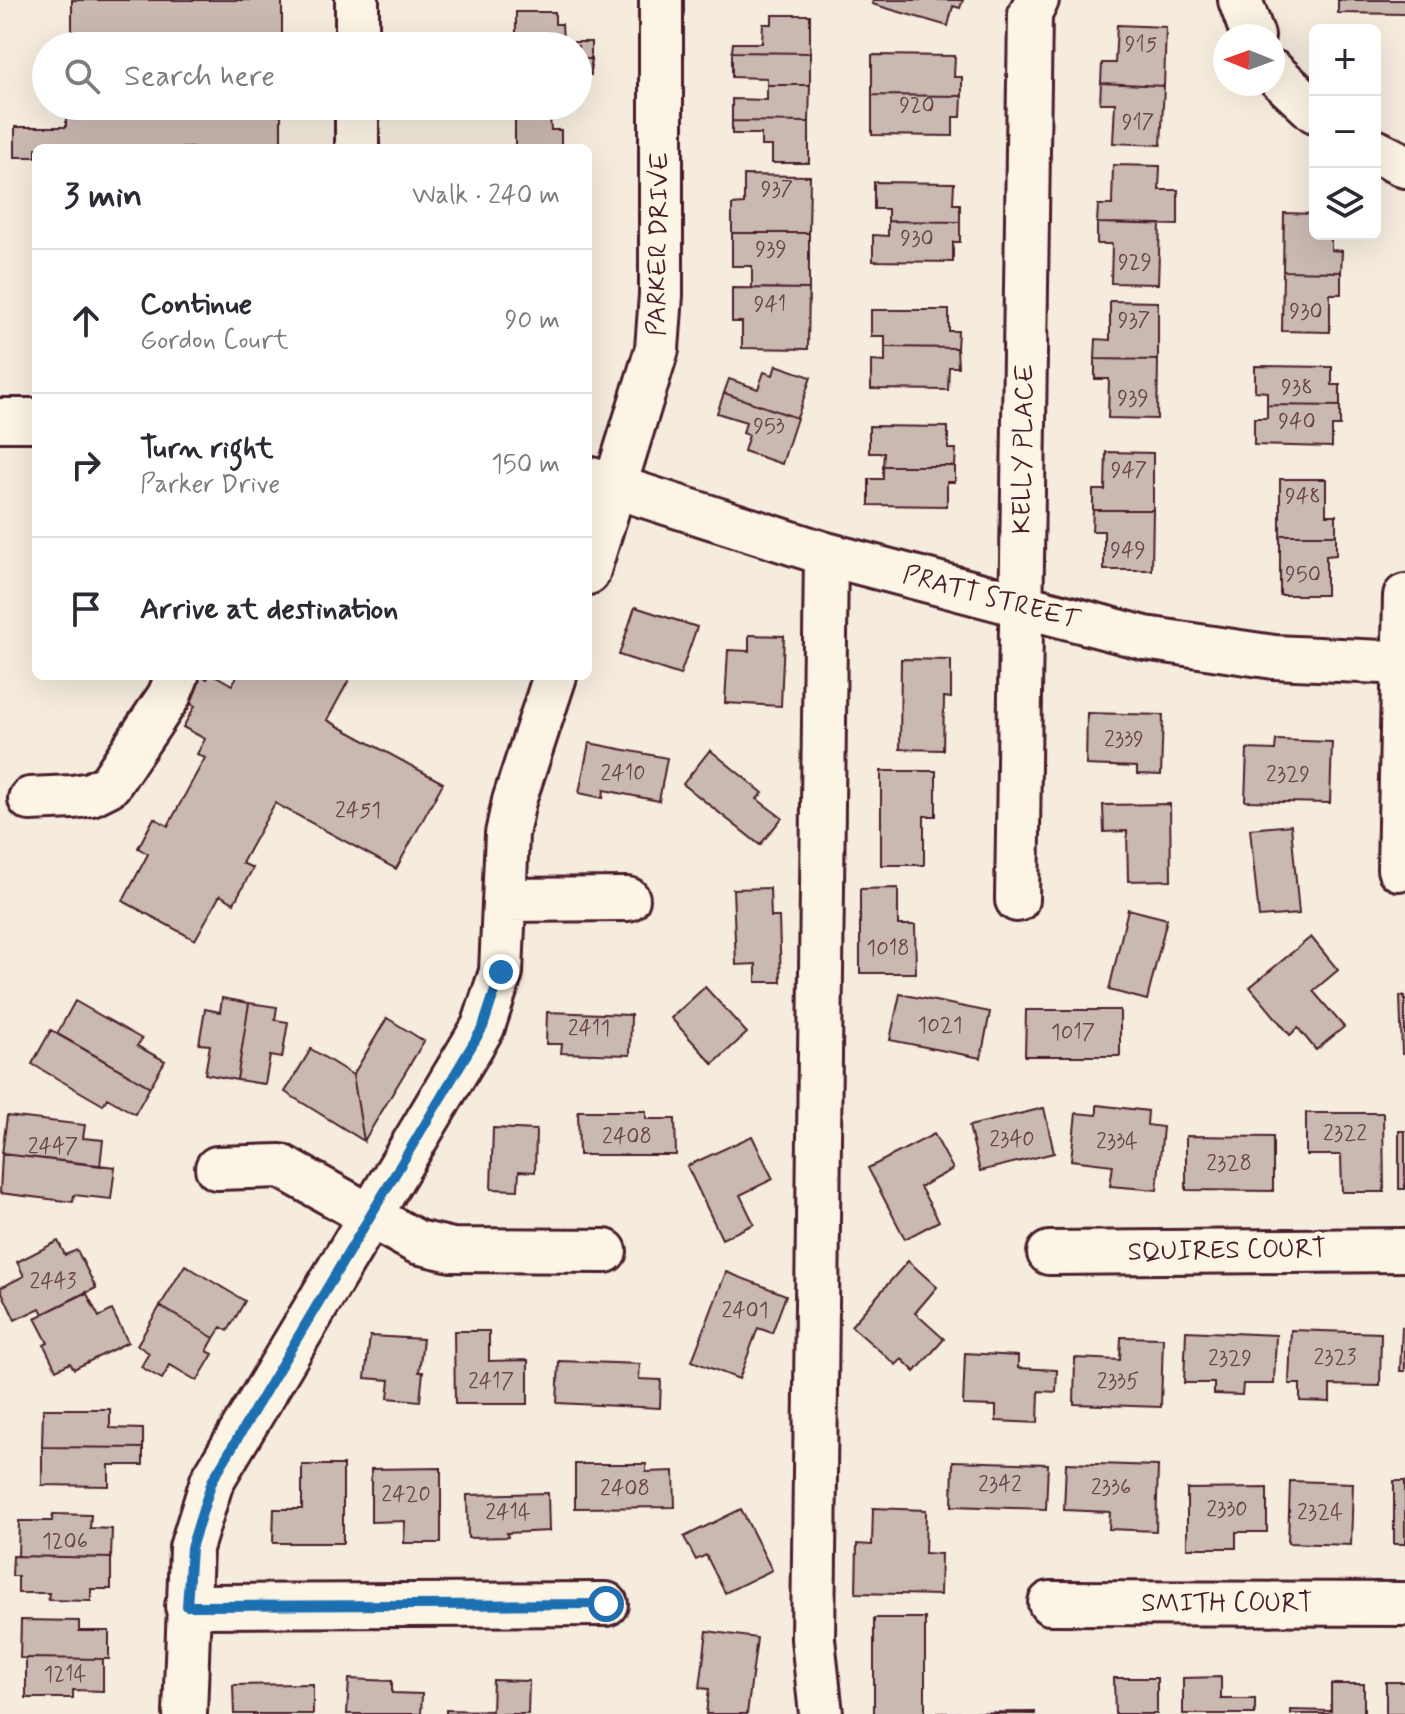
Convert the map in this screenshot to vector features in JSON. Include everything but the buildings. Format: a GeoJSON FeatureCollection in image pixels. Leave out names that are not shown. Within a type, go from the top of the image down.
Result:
{"type":"FeatureCollection","features":[{"type":"Feature","properties":{"kind":"street"},"geometry":{"type":"LineString","coordinates":[[357,0],[357,32]]}},
{"type":"Feature","properties":{"kind":"street","name":"PARKER DRIVE"},"geometry":{"type":"LineString","coordinates":[[592,547],[602,483],[657,349],[661,295],[661,0]]}},
{"type":"Feature","properties":{"kind":"street","name":"KELLY PLACE"},"geometry":{"type":"LineString","coordinates":[[1017,900],[1030,14],[1037,0]]}},
{"type":"Feature","properties":{"kind":"street"},"geometry":{"type":"LineString","coordinates":[[1240,0],[1249,24]]}},
{"type":"Feature","properties":{"kind":"street"},"geometry":{"type":"LineString","coordinates":[[1285,83],[1309,105]]}},
{"type":"Feature","properties":{"kind":"street"},"geometry":{"type":"LineString","coordinates":[[357,120],[357,144]]}},
{"type":"Feature","properties":{"kind":"street"},"geometry":{"type":"LineString","coordinates":[[1381,154],[1405,166]]}},
{"type":"Feature","properties":{"kind":"street"},"geometry":{"type":"LineString","coordinates":[[0,420],[32,420]]}},
{"type":"Feature","properties":{"kind":"street","name":"PRATT STREET"},"geometry":{"type":"LineString","coordinates":[[602,483],[826,554],[1145,638],[1274,657],[1404,662]]}},
{"type":"Feature","properties":{"kind":"street"},"geometry":{"type":"LineString","coordinates":[[821,1714],[813,1623],[826,554]]}},
{"type":"Feature","properties":{"kind":"street"},"geometry":{"type":"LineString","coordinates":[[1399,869],[1405,596]]}},
{"type":"Feature","properties":{"kind":"street"},"geometry":{"type":"LineString","coordinates":[[30,799],[91,794],[109,785],[169,696],[175,680]]}},
{"type":"Feature","properties":{"kind":"street"},"geometry":{"type":"LineString","coordinates":[[185,1714],[191,1548],[212,1481],[483,1027],[501,972],[507,834],[554,680]]}},
{"type":"Feature","properties":{"kind":"street"},"geometry":{"type":"LineString","coordinates":[[505,900],[628,899]]}},
{"type":"Feature","properties":{"kind":"street"},"geometry":{"type":"LineString","coordinates":[[217,1168],[281,1166],[417,1242],[452,1250],[605,1251]]}},
{"type":"Feature","properties":{"kind":"street","name":"SQUIRES COURT"},"geometry":{"type":"LineString","coordinates":[[1049,1253],[1405,1250]]}},
{"type":"Feature","properties":{"kind":"street","name":"SMITH COURT"},"geometry":{"type":"LineString","coordinates":[[1050,1603],[1405,1604]]}},
{"type":"Feature","properties":{"kind":"street"},"geometry":{"type":"LineString","coordinates":[[187,1606],[606,1604]]}},
{"type":"Feature","properties":{"kind":"route"},"geometry":{"type":"LineString","coordinates":[[501,972],[483,1027],[212,1481],[191,1548],[187,1606],[606,1604]]}}]}
